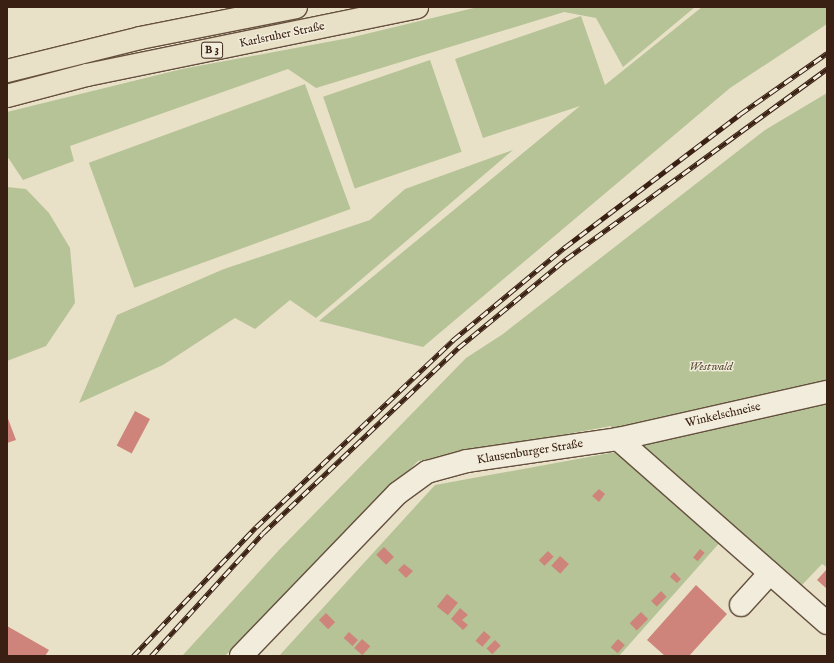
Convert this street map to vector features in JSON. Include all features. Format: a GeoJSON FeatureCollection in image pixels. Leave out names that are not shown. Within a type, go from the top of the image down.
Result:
{"type":"FeatureCollection","features":[{"type":"Feature","properties":{"kind":"main road","name":"Karlsruher Straße"},"geometry":{"type":"LineString","coordinates":[[7,71],[132,40],[296,7]]}},
{"type":"Feature","properties":{"kind":"main road","name":"Karlsruher Straße"},"geometry":{"type":"LineString","coordinates":[[7,96],[87,75],[417,7]]}},
{"type":"Feature","properties":{"kind":"street","name":"Winkelschneise"},"geometry":{"type":"LineString","coordinates":[[618,439],[827,392]]}},
{"type":"Feature","properties":{"kind":"street"},"geometry":{"type":"LineString","coordinates":[[618,439],[827,623]]}},
{"type":"Feature","properties":{"kind":"street","name":"Klausenburger Straße"},"geometry":{"type":"LineString","coordinates":[[241,656],[398,493],[427,472],[467,461],[618,439]]}},
{"type":"Feature","properties":{"kind":"street"},"geometry":{"type":"LineString","coordinates":[[741,605],[770,573]]}},
{"type":"Feature","properties":{"kind":"green space"},"geometry":{"type":"Polygon","coordinates":[[[478,7],[695,7],[623,67],[596,18],[564,12],[316,88],[288,69],[70,146],[74,161],[23,180],[7,156],[7,112],[182,69],[349,38],[478,7]]]}},
{"type":"Feature","properties":{"kind":"green space"},"geometry":{"type":"Polygon","coordinates":[[[702,7],[827,7],[827,24],[730,88],[423,347],[319,321],[580,106],[483,138],[455,59],[581,16],[605,85],[702,7]]]}},
{"type":"Feature","properties":{"kind":"green space"},"geometry":{"type":"Polygon","coordinates":[[[430,60],[462,152],[355,189],[323,97],[430,60]]]}},
{"type":"Feature","properties":{"kind":"green space"},"geometry":{"type":"Polygon","coordinates":[[[305,84],[350,209],[134,288],[89,163],[305,84]]]}},
{"type":"Feature","properties":{"kind":"green space","name":"Westwald"},"geometry":{"type":"Polygon","coordinates":[[[827,93],[827,567],[822,564],[800,587],[615,443],[611,426],[418,461],[225,656],[182,656],[279,550],[466,358],[503,334],[765,130],[827,93]]]}},
{"type":"Feature","properties":{"kind":"green space"},"geometry":{"type":"Polygon","coordinates":[[[513,150],[316,318],[290,300],[255,329],[235,318],[163,365],[79,403],[117,315],[224,269],[370,220],[405,189],[513,150]]]}},
{"type":"Feature","properties":{"kind":"green space"},"geometry":{"type":"Polygon","coordinates":[[[7,187],[26,189],[49,213],[70,248],[75,303],[46,346],[7,361],[7,187]]]}},
{"type":"Feature","properties":{"kind":"green space"},"geometry":{"type":"Polygon","coordinates":[[[616,452],[722,540],[619,656],[279,656],[435,485],[616,452]]]}},
{"type":"Feature","properties":{"kind":"building"},"geometry":{"type":"Polygon","coordinates":[[[135,411],[150,419],[132,453],[117,445],[135,411]]]}},
{"type":"Feature","properties":{"kind":"building"},"geometry":{"type":"Polygon","coordinates":[[[7,416],[16,440],[7,443],[7,416]]]}},
{"type":"Feature","properties":{"kind":"building"},"geometry":{"type":"Polygon","coordinates":[[[599,489],[605,494],[599,502],[592,496],[599,489]]]}},
{"type":"Feature","properties":{"kind":"building"},"geometry":{"type":"Polygon","coordinates":[[[384,547],[394,557],[386,565],[376,555],[384,547]]]}},
{"type":"Feature","properties":{"kind":"building"},"geometry":{"type":"Polygon","coordinates":[[[700,549],[705,553],[698,561],[693,558],[700,549]]]}},
{"type":"Feature","properties":{"kind":"building"},"geometry":{"type":"Polygon","coordinates":[[[548,551],[554,557],[544,566],[539,560],[548,551]]]}},
{"type":"Feature","properties":{"kind":"building"},"geometry":{"type":"Polygon","coordinates":[[[560,556],[569,564],[560,574],[551,566],[560,556]]]}},
{"type":"Feature","properties":{"kind":"building"},"geometry":{"type":"Polygon","coordinates":[[[404,564],[413,571],[406,578],[398,570],[404,564]]]}},
{"type":"Feature","properties":{"kind":"building"},"geometry":{"type":"Polygon","coordinates":[[[827,569],[827,589],[817,580],[827,569]]]}},
{"type":"Feature","properties":{"kind":"building"},"geometry":{"type":"Polygon","coordinates":[[[674,572],[681,579],[677,583],[670,577],[674,572]]]}},
{"type":"Feature","properties":{"kind":"building"},"geometry":{"type":"Polygon","coordinates":[[[696,585],[727,614],[689,656],[665,656],[647,640],[696,585]]]}},
{"type":"Feature","properties":{"kind":"building"},"geometry":{"type":"Polygon","coordinates":[[[661,591],[667,597],[657,607],[651,601],[661,591]]]}},
{"type":"Feature","properties":{"kind":"building"},"geometry":{"type":"Polygon","coordinates":[[[447,594],[458,603],[448,615],[437,606],[447,594]]]}},
{"type":"Feature","properties":{"kind":"building"},"geometry":{"type":"Polygon","coordinates":[[[460,608],[468,615],[462,620],[468,625],[463,630],[451,619],[460,608]]]}},
{"type":"Feature","properties":{"kind":"building"},"geometry":{"type":"Polygon","coordinates":[[[641,612],[648,619],[637,630],[630,623],[641,612]]]}},
{"type":"Feature","properties":{"kind":"building"},"geometry":{"type":"Polygon","coordinates":[[[326,613],[335,622],[328,629],[319,620],[326,613]]]}},
{"type":"Feature","properties":{"kind":"building"},"geometry":{"type":"Polygon","coordinates":[[[7,626],[49,650],[45,656],[7,656],[7,626]]]}},
{"type":"Feature","properties":{"kind":"building"},"geometry":{"type":"Polygon","coordinates":[[[484,631],[491,637],[482,647],[475,641],[484,631]]]}},
{"type":"Feature","properties":{"kind":"building"},"geometry":{"type":"Polygon","coordinates":[[[349,632],[358,640],[353,646],[344,638],[349,632]]]}},
{"type":"Feature","properties":{"kind":"building"},"geometry":{"type":"Polygon","coordinates":[[[362,639],[370,646],[362,655],[354,648],[362,639]]]}},
{"type":"Feature","properties":{"kind":"building"},"geometry":{"type":"Polygon","coordinates":[[[618,639],[625,645],[618,653],[611,647],[618,639]]]}},
{"type":"Feature","properties":{"kind":"building"},"geometry":{"type":"Polygon","coordinates":[[[495,640],[501,646],[492,654],[487,648],[495,640]]]}},
{"type":"Feature","properties":{"kind":"railway"},"geometry":{"type":"LineString","coordinates":[[133,656],[256,527],[453,340],[565,247],[740,114],[827,53]]}},
{"type":"Feature","properties":{"kind":"railway"},"geometry":{"type":"LineString","coordinates":[[151,656],[263,533],[458,348],[566,259],[827,69]]}}]}
